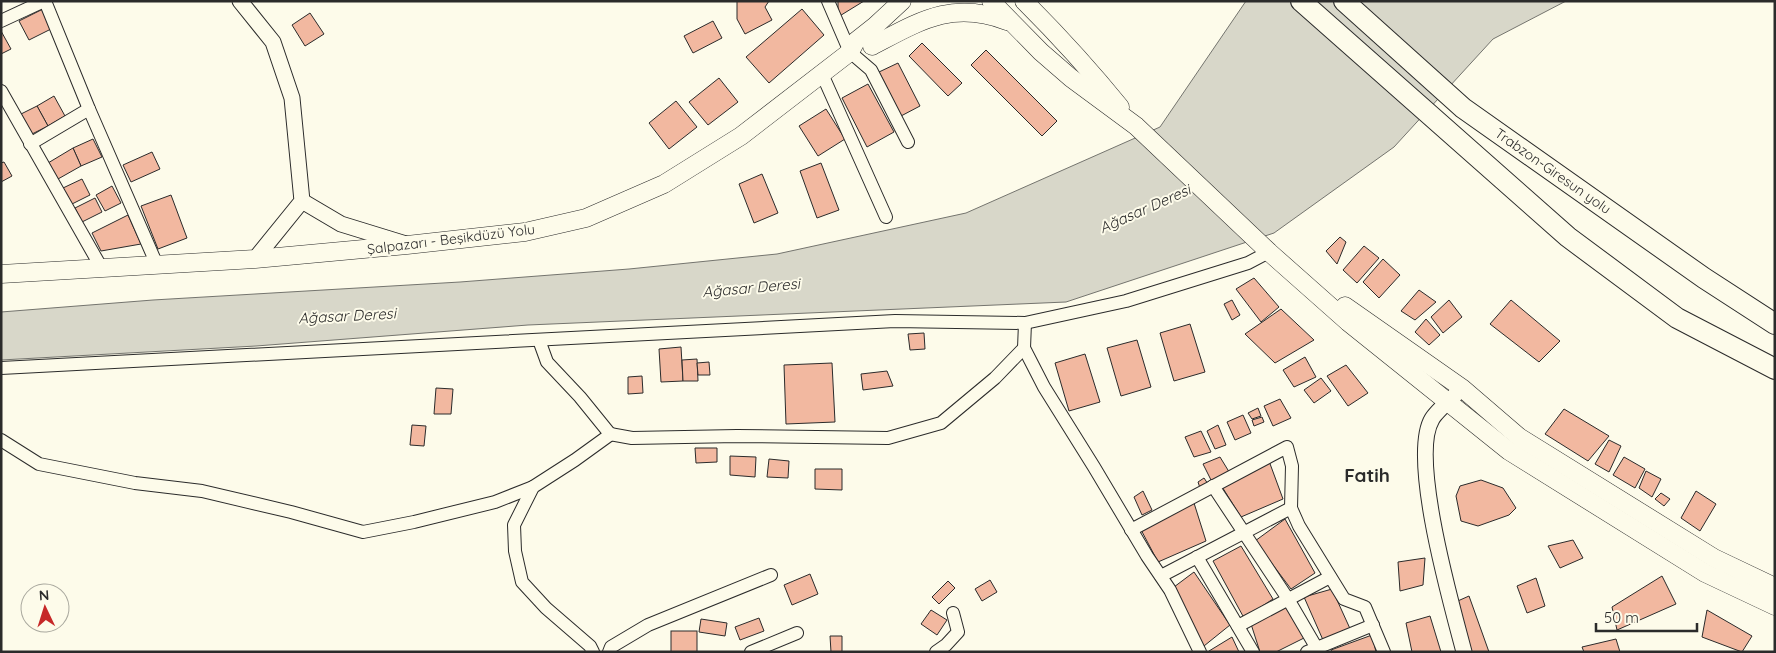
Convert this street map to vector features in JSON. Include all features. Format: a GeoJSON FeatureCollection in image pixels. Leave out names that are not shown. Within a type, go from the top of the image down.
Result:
{"type":"FeatureCollection","features":[{"type":"Feature","properties":{"kind":"highway"},"geometry":{"type":"LineString","coordinates":[[1301,1],[1568,238],[1677,318],[1775,369]]}},
{"type":"Feature","properties":{"kind":"highway","name":"Trabzon-Giresun yolu"},"geometry":{"type":"LineString","coordinates":[[1344,1],[1463,108],[1704,278],[1775,324]]}},
{"type":"Feature","properties":{"kind":"main road"},"geometry":{"type":"LineString","coordinates":[[875,26],[902,1]]}},
{"type":"Feature","properties":{"kind":"main road"},"geometry":{"type":"LineString","coordinates":[[911,1],[856,41],[850,52],[861,52],[923,19],[939,13],[976,11],[991,14],[1013,24]]}},
{"type":"Feature","properties":{"kind":"main road"},"geometry":{"type":"LineString","coordinates":[[872,46],[933,1]]}},
{"type":"Feature","properties":{"kind":"main road"},"geometry":{"type":"LineString","coordinates":[[991,1],[1071,78],[1136,126],[1265,248],[1348,322],[1509,451],[1705,573],[1775,606]]}},
{"type":"Feature","properties":{"kind":"main road"},"geometry":{"type":"LineString","coordinates":[[1024,1],[1092,72],[1136,126]]}},
{"type":"Feature","properties":{"kind":"main road","name":"Şalpazarı - Beşikdüzü Yolu"},"geometry":{"type":"LineString","coordinates":[[1,274],[255,260],[525,232],[586,218],[664,184],[741,136],[850,52]]}},
{"type":"Feature","properties":{"kind":"main road"},"geometry":{"type":"LineString","coordinates":[[1265,248],[1462,388],[1519,437],[1714,558],[1775,587]]}},
{"type":"Feature","properties":{"kind":"street"},"geometry":{"type":"LineString","coordinates":[[1,20],[45,1],[89,109],[157,265]]}},
{"type":"Feature","properties":{"kind":"street"},"geometry":{"type":"LineString","coordinates":[[240,1],[272,42],[292,98],[302,201],[255,260]]}},
{"type":"Feature","properties":{"kind":"street"},"geometry":{"type":"LineString","coordinates":[[828,1],[850,52],[871,70],[908,142]]}},
{"type":"Feature","properties":{"kind":"street"},"geometry":{"type":"LineString","coordinates":[[822,74],[886,217]]}},
{"type":"Feature","properties":{"kind":"street"},"geometry":{"type":"LineString","coordinates":[[1,91],[101,267]]}},
{"type":"Feature","properties":{"kind":"street"},"geometry":{"type":"LineString","coordinates":[[30,144],[89,109]]}},
{"type":"Feature","properties":{"kind":"street"},"geometry":{"type":"LineString","coordinates":[[302,201],[341,224],[407,245]]}},
{"type":"Feature","properties":{"kind":"street"},"geometry":{"type":"LineString","coordinates":[[1,368],[895,322],[1026,322],[1126,301],[1248,263],[1265,248]]}},
{"type":"Feature","properties":{"kind":"street"},"geometry":{"type":"LineString","coordinates":[[1026,322],[1024,348],[1044,388],[1170,590],[1200,652]]}},
{"type":"Feature","properties":{"kind":"street"},"geometry":{"type":"LineString","coordinates":[[540,340],[547,362],[580,397],[610,434],[632,438],[737,436],[888,438],[941,423],[995,378],[1024,348]]}},
{"type":"Feature","properties":{"kind":"street"},"geometry":{"type":"LineString","coordinates":[[1462,388],[1432,418],[1425,438],[1427,484],[1442,571],[1464,652]]}},
{"type":"Feature","properties":{"kind":"street"},"geometry":{"type":"LineString","coordinates":[[1,440],[40,464],[135,483],[202,491],[291,512],[363,532],[414,522],[495,502],[533,487],[575,460],[610,434]]}},
{"type":"Feature","properties":{"kind":"street"},"geometry":{"type":"LineString","coordinates":[[1131,530],[1287,447],[1292,466],[1290,508],[1344,599],[1365,607],[1384,652]]}},
{"type":"Feature","properties":{"kind":"street"},"geometry":{"type":"LineString","coordinates":[[1213,486],[1288,599],[1314,650],[1372,624]]}},
{"type":"Feature","properties":{"kind":"street"},"geometry":{"type":"LineString","coordinates":[[533,487],[514,525],[515,551],[522,582],[546,608],[590,646],[593,652]]}},
{"type":"Feature","properties":{"kind":"street"},"geometry":{"type":"LineString","coordinates":[[1160,576],[1290,508]]}},
{"type":"Feature","properties":{"kind":"street"},"geometry":{"type":"LineString","coordinates":[[1197,557],[1252,652]]}},
{"type":"Feature","properties":{"kind":"street"},"geometry":{"type":"LineString","coordinates":[[609,652],[611,647],[648,625],[770,575]]}},
{"type":"Feature","properties":{"kind":"street"},"geometry":{"type":"LineString","coordinates":[[1238,626],[1330,577]]}},
{"type":"Feature","properties":{"kind":"street"},"geometry":{"type":"LineString","coordinates":[[936,652],[946,645],[958,632],[953,613]]}},
{"type":"Feature","properties":{"kind":"street"},"geometry":{"type":"LineString","coordinates":[[751,652],[797,632]]}},
{"type":"Feature","properties":{"kind":"water","name":"Ağasar Deresi"},"geometry":{"type":"Polygon","coordinates":[[[1246,1],[1566,1],[1493,39],[1394,147],[1274,233],[1066,302],[528,325],[256,346],[1,360],[1,312],[153,300],[460,282],[629,269],[777,254],[966,213],[1160,127],[1246,1]]]}},
{"type":"Feature","properties":{"kind":"building"},"geometry":{"type":"Polygon","coordinates":[[[737,1],[769,1],[765,7],[772,20],[745,34],[737,19],[737,1]]]}},
{"type":"Feature","properties":{"kind":"building"},"geometry":{"type":"Polygon","coordinates":[[[838,1],[864,1],[838,17],[838,1]]]}},
{"type":"Feature","properties":{"kind":"building"},"geometry":{"type":"Polygon","coordinates":[[[43,9],[53,28],[29,40],[19,21],[43,9]]]}},
{"type":"Feature","properties":{"kind":"building"},"geometry":{"type":"Polygon","coordinates":[[[802,9],[824,35],[769,83],[746,57],[802,9]]]}},
{"type":"Feature","properties":{"kind":"building"},"geometry":{"type":"Polygon","coordinates":[[[310,13],[324,34],[305,46],[292,25],[310,13]]]}},
{"type":"Feature","properties":{"kind":"building"},"geometry":{"type":"Polygon","coordinates":[[[713,21],[722,38],[693,53],[684,36],[713,21]]]}},
{"type":"Feature","properties":{"kind":"building"},"geometry":{"type":"Polygon","coordinates":[[[1,31],[11,49],[1,54],[1,31]]]}},
{"type":"Feature","properties":{"kind":"building"},"geometry":{"type":"Polygon","coordinates":[[[922,43],[962,83],[948,96],[909,56],[922,43]]]}},
{"type":"Feature","properties":{"kind":"building"},"geometry":{"type":"Polygon","coordinates":[[[986,50],[1057,121],[1042,136],[971,65],[986,50]]]}},
{"type":"Feature","properties":{"kind":"building"},"geometry":{"type":"Polygon","coordinates":[[[898,63],[920,106],[901,116],[879,72],[898,63]]]}},
{"type":"Feature","properties":{"kind":"building"},"geometry":{"type":"Polygon","coordinates":[[[719,78],[738,102],[708,125],[689,102],[719,78]]]}},
{"type":"Feature","properties":{"kind":"building"},"geometry":{"type":"Polygon","coordinates":[[[868,84],[894,132],[867,147],[842,98],[868,84]]]}},
{"type":"Feature","properties":{"kind":"building"},"geometry":{"type":"Polygon","coordinates":[[[54,96],[65,116],[48,126],[37,106],[54,96]]]}},
{"type":"Feature","properties":{"kind":"building"},"geometry":{"type":"Polygon","coordinates":[[[676,101],[697,127],[669,149],[649,123],[676,101]]]}},
{"type":"Feature","properties":{"kind":"building"},"geometry":{"type":"Polygon","coordinates":[[[37,106],[48,126],[30,135],[21,114],[37,106]]]}},
{"type":"Feature","properties":{"kind":"building"},"geometry":{"type":"Polygon","coordinates":[[[826,109],[845,139],[818,156],[799,126],[826,109]]]}},
{"type":"Feature","properties":{"kind":"building"},"geometry":{"type":"Polygon","coordinates":[[[93,139],[102,157],[81,166],[73,148],[93,139]]]}},
{"type":"Feature","properties":{"kind":"building"},"geometry":{"type":"Polygon","coordinates":[[[73,148],[81,166],[58,179],[48,163],[73,148]]]}},
{"type":"Feature","properties":{"kind":"building"},"geometry":{"type":"Polygon","coordinates":[[[152,152],[160,169],[131,182],[123,165],[152,152]]]}},
{"type":"Feature","properties":{"kind":"building"},"geometry":{"type":"Polygon","coordinates":[[[4,162],[12,176],[1,182],[1,163],[4,162]]]}},
{"type":"Feature","properties":{"kind":"building"},"geometry":{"type":"Polygon","coordinates":[[[821,163],[839,210],[817,218],[800,171],[821,163]]]}},
{"type":"Feature","properties":{"kind":"building"},"geometry":{"type":"Polygon","coordinates":[[[762,174],[778,213],[754,223],[739,184],[762,174]]]}},
{"type":"Feature","properties":{"kind":"building"},"geometry":{"type":"Polygon","coordinates":[[[82,179],[90,195],[72,204],[63,188],[82,179]]]}},
{"type":"Feature","properties":{"kind":"building"},"geometry":{"type":"Polygon","coordinates":[[[112,186],[121,203],[105,211],[96,195],[112,186]]]}},
{"type":"Feature","properties":{"kind":"building"},"geometry":{"type":"Polygon","coordinates":[[[171,195],[187,238],[158,249],[141,206],[171,195]]]}},
{"type":"Feature","properties":{"kind":"building"},"geometry":{"type":"Polygon","coordinates":[[[95,198],[102,212],[82,222],[75,208],[95,198]]]}},
{"type":"Feature","properties":{"kind":"building"},"geometry":{"type":"Polygon","coordinates":[[[128,215],[141,244],[101,251],[92,233],[128,215]]]}},
{"type":"Feature","properties":{"kind":"building"},"geometry":{"type":"Polygon","coordinates":[[[1340,237],[1346,242],[1337,264],[1326,251],[1340,237]]]}},
{"type":"Feature","properties":{"kind":"building"},"geometry":{"type":"Polygon","coordinates":[[[1364,246],[1379,258],[1357,283],[1343,270],[1364,246]]]}},
{"type":"Feature","properties":{"kind":"building"},"geometry":{"type":"Polygon","coordinates":[[[1383,259],[1400,275],[1379,298],[1363,282],[1383,259]]]}},
{"type":"Feature","properties":{"kind":"building"},"geometry":{"type":"Polygon","coordinates":[[[1254,278],[1279,307],[1261,322],[1236,289],[1254,278]]]}},
{"type":"Feature","properties":{"kind":"building"},"geometry":{"type":"Polygon","coordinates":[[[1419,290],[1436,302],[1415,320],[1401,311],[1419,290]]]}},
{"type":"Feature","properties":{"kind":"building"},"geometry":{"type":"Polygon","coordinates":[[[1232,300],[1240,315],[1232,320],[1224,304],[1232,300]]]}},
{"type":"Feature","properties":{"kind":"building"},"geometry":{"type":"Polygon","coordinates":[[[1449,300],[1462,317],[1443,333],[1431,317],[1449,300]]]}},
{"type":"Feature","properties":{"kind":"building"},"geometry":{"type":"Polygon","coordinates":[[[1511,300],[1560,341],[1539,362],[1490,324],[1511,300]]]}},
{"type":"Feature","properties":{"kind":"building"},"geometry":{"type":"Polygon","coordinates":[[[1281,309],[1314,340],[1275,363],[1245,334],[1281,309]]]}},
{"type":"Feature","properties":{"kind":"building"},"geometry":{"type":"Polygon","coordinates":[[[1426,319],[1440,335],[1429,345],[1415,332],[1426,319]]]}},
{"type":"Feature","properties":{"kind":"building"},"geometry":{"type":"Polygon","coordinates":[[[1190,324],[1205,372],[1174,381],[1160,333],[1190,324]]]}},
{"type":"Feature","properties":{"kind":"building"},"geometry":{"type":"Polygon","coordinates":[[[924,333],[925,349],[910,350],[908,334],[924,333]]]}},
{"type":"Feature","properties":{"kind":"building"},"geometry":{"type":"Polygon","coordinates":[[[1137,340],[1151,387],[1121,396],[1107,348],[1137,340]]]}},
{"type":"Feature","properties":{"kind":"building"},"geometry":{"type":"Polygon","coordinates":[[[681,347],[683,381],[661,382],[659,349],[681,347]]]}},
{"type":"Feature","properties":{"kind":"building"},"geometry":{"type":"Polygon","coordinates":[[[1085,354],[1100,402],[1069,411],[1055,363],[1085,354]]]}},
{"type":"Feature","properties":{"kind":"building"},"geometry":{"type":"Polygon","coordinates":[[[1305,357],[1316,377],[1294,387],[1283,370],[1305,357]]]}},
{"type":"Feature","properties":{"kind":"building"},"geometry":{"type":"Polygon","coordinates":[[[697,359],[698,381],[683,381],[682,360],[697,359]]]}},
{"type":"Feature","properties":{"kind":"building"},"geometry":{"type":"Polygon","coordinates":[[[709,362],[710,375],[698,375],[697,363],[709,362]]]}},
{"type":"Feature","properties":{"kind":"building"},"geometry":{"type":"Polygon","coordinates":[[[832,363],[835,422],[786,424],[784,365],[832,363]]]}},
{"type":"Feature","properties":{"kind":"building"},"geometry":{"type":"Polygon","coordinates":[[[1346,365],[1368,393],[1348,406],[1327,376],[1346,365]]]}},
{"type":"Feature","properties":{"kind":"building"},"geometry":{"type":"Polygon","coordinates":[[[887,371],[893,386],[863,390],[861,374],[887,371]]]}},
{"type":"Feature","properties":{"kind":"building"},"geometry":{"type":"Polygon","coordinates":[[[642,376],[643,393],[628,394],[628,377],[642,376]]]}},
{"type":"Feature","properties":{"kind":"building"},"geometry":{"type":"Polygon","coordinates":[[[1321,378],[1331,391],[1314,403],[1304,390],[1321,378]]]}},
{"type":"Feature","properties":{"kind":"building"},"geometry":{"type":"Polygon","coordinates":[[[436,388],[453,389],[451,414],[434,414],[436,388]]]}},
{"type":"Feature","properties":{"kind":"building"},"geometry":{"type":"Polygon","coordinates":[[[1280,399],[1291,418],[1273,426],[1264,406],[1280,399]]]}},
{"type":"Feature","properties":{"kind":"building"},"geometry":{"type":"Polygon","coordinates":[[[1258,408],[1261,416],[1252,419],[1248,413],[1258,408]]]}},
{"type":"Feature","properties":{"kind":"building"},"geometry":{"type":"Polygon","coordinates":[[[1564,409],[1609,436],[1588,461],[1545,434],[1564,409]]]}},
{"type":"Feature","properties":{"kind":"building"},"geometry":{"type":"Polygon","coordinates":[[[1243,415],[1251,433],[1235,440],[1227,422],[1243,415]]]}},
{"type":"Feature","properties":{"kind":"building"},"geometry":{"type":"Polygon","coordinates":[[[1262,417],[1264,422],[1254,426],[1252,420],[1262,417]]]}},
{"type":"Feature","properties":{"kind":"building"},"geometry":{"type":"Polygon","coordinates":[[[412,425],[426,426],[424,446],[410,445],[412,425]]]}},
{"type":"Feature","properties":{"kind":"building"},"geometry":{"type":"Polygon","coordinates":[[[1218,425],[1226,445],[1215,449],[1207,431],[1218,425]]]}},
{"type":"Feature","properties":{"kind":"building"},"geometry":{"type":"Polygon","coordinates":[[[1201,431],[1211,452],[1194,457],[1185,437],[1201,431]]]}},
{"type":"Feature","properties":{"kind":"building"},"geometry":{"type":"Polygon","coordinates":[[[1609,440],[1621,446],[1609,472],[1595,464],[1609,440]]]}},
{"type":"Feature","properties":{"kind":"building"},"geometry":{"type":"Polygon","coordinates":[[[695,448],[717,448],[717,462],[696,463],[695,448]]]}},
{"type":"Feature","properties":{"kind":"building"},"geometry":{"type":"Polygon","coordinates":[[[730,456],[756,457],[755,477],[730,475],[730,456]]]}},
{"type":"Feature","properties":{"kind":"building"},"geometry":{"type":"Polygon","coordinates":[[[1220,457],[1231,475],[1213,484],[1203,464],[1220,457]]]}},
{"type":"Feature","properties":{"kind":"building"},"geometry":{"type":"Polygon","coordinates":[[[1624,457],[1645,469],[1635,488],[1613,475],[1624,457]]]}},
{"type":"Feature","properties":{"kind":"building"},"geometry":{"type":"Polygon","coordinates":[[[769,459],[789,461],[788,478],[767,477],[769,459]]]}},
{"type":"Feature","properties":{"kind":"building"},"geometry":{"type":"Polygon","coordinates":[[[1269,461],[1283,499],[1241,517],[1219,482],[1269,461]]]}},
{"type":"Feature","properties":{"kind":"building"},"geometry":{"type":"Polygon","coordinates":[[[815,469],[842,469],[842,490],[815,489],[815,469]]]}},
{"type":"Feature","properties":{"kind":"building"},"geometry":{"type":"Polygon","coordinates":[[[1646,471],[1661,479],[1652,497],[1639,488],[1646,471]]]}},
{"type":"Feature","properties":{"kind":"building"},"geometry":{"type":"Polygon","coordinates":[[[1204,478],[1208,484],[1200,488],[1198,482],[1204,478]]]}},
{"type":"Feature","properties":{"kind":"building"},"geometry":{"type":"Polygon","coordinates":[[[1481,480],[1503,488],[1516,508],[1509,515],[1478,526],[1461,521],[1456,496],[1460,486],[1481,480]]]}},
{"type":"Feature","properties":{"kind":"building"},"geometry":{"type":"Polygon","coordinates":[[[1143,491],[1152,510],[1142,515],[1134,497],[1143,491]]]}},
{"type":"Feature","properties":{"kind":"building"},"geometry":{"type":"Polygon","coordinates":[[[1696,491],[1716,504],[1700,531],[1681,518],[1696,491]]]}},
{"type":"Feature","properties":{"kind":"building"},"geometry":{"type":"Polygon","coordinates":[[[1661,493],[1670,499],[1664,506],[1655,499],[1661,493]]]}},
{"type":"Feature","properties":{"kind":"building"},"geometry":{"type":"Polygon","coordinates":[[[1194,503],[1206,541],[1158,562],[1139,526],[1194,503]]]}},
{"type":"Feature","properties":{"kind":"building"},"geometry":{"type":"Polygon","coordinates":[[[1285,519],[1315,573],[1291,589],[1255,541],[1285,519]]]}},
{"type":"Feature","properties":{"kind":"building"},"geometry":{"type":"Polygon","coordinates":[[[1573,540],[1583,558],[1560,568],[1548,546],[1573,540]]]}},
{"type":"Feature","properties":{"kind":"building"},"geometry":{"type":"Polygon","coordinates":[[[1241,546],[1273,599],[1244,618],[1213,561],[1241,546]]]}},
{"type":"Feature","properties":{"kind":"building"},"geometry":{"type":"Polygon","coordinates":[[[1425,558],[1423,585],[1400,591],[1398,562],[1425,558]]]}},
{"type":"Feature","properties":{"kind":"building"},"geometry":{"type":"Polygon","coordinates":[[[1194,572],[1230,625],[1199,650],[1170,590],[1194,572]]]}},
{"type":"Feature","properties":{"kind":"building"},"geometry":{"type":"Polygon","coordinates":[[[810,574],[818,594],[792,605],[784,585],[810,574]]]}},
{"type":"Feature","properties":{"kind":"building"},"geometry":{"type":"Polygon","coordinates":[[[1662,576],[1676,604],[1617,630],[1612,607],[1662,576]]]}},
{"type":"Feature","properties":{"kind":"building"},"geometry":{"type":"Polygon","coordinates":[[[1536,578],[1545,606],[1527,613],[1517,586],[1536,578]]]}},
{"type":"Feature","properties":{"kind":"building"},"geometry":{"type":"Polygon","coordinates":[[[990,580],[997,592],[982,601],[975,589],[990,580]]]}},
{"type":"Feature","properties":{"kind":"building"},"geometry":{"type":"Polygon","coordinates":[[[948,581],[955,588],[939,604],[932,597],[948,581]]]}},
{"type":"Feature","properties":{"kind":"building"},"geometry":{"type":"Polygon","coordinates":[[[1332,589],[1352,633],[1323,640],[1304,597],[1332,589]]]}},
{"type":"Feature","properties":{"kind":"building"},"geometry":{"type":"Polygon","coordinates":[[[1469,596],[1489,652],[1466,652],[1451,604],[1469,596]]]}},
{"type":"Feature","properties":{"kind":"building"},"geometry":{"type":"Polygon","coordinates":[[[1291,605],[1304,638],[1276,652],[1260,652],[1251,624],[1291,605]]]}},
{"type":"Feature","properties":{"kind":"building"},"geometry":{"type":"Polygon","coordinates":[[[931,610],[947,620],[937,635],[921,624],[931,610]]]}},
{"type":"Feature","properties":{"kind":"building"},"geometry":{"type":"Polygon","coordinates":[[[1707,610],[1752,636],[1742,652],[1702,637],[1707,610]]]}},
{"type":"Feature","properties":{"kind":"building"},"geometry":{"type":"Polygon","coordinates":[[[1430,616],[1441,652],[1412,652],[1406,623],[1430,616]]]}},
{"type":"Feature","properties":{"kind":"building"},"geometry":{"type":"Polygon","coordinates":[[[759,618],[764,631],[740,640],[735,627],[759,618]]]}},
{"type":"Feature","properties":{"kind":"building"},"geometry":{"type":"Polygon","coordinates":[[[701,619],[727,623],[725,636],[699,632],[701,619]]]}},
{"type":"Feature","properties":{"kind":"building"},"geometry":{"type":"Polygon","coordinates":[[[671,631],[697,631],[697,652],[671,652],[671,631]]]}},
{"type":"Feature","properties":{"kind":"building"},"geometry":{"type":"Polygon","coordinates":[[[1372,635],[1376,652],[1332,652],[1331,650],[1372,635]]]}},
{"type":"Feature","properties":{"kind":"building"},"geometry":{"type":"Polygon","coordinates":[[[830,636],[842,636],[842,652],[831,652],[830,636]]]}},
{"type":"Feature","properties":{"kind":"building"},"geometry":{"type":"Polygon","coordinates":[[[1232,637],[1239,652],[1209,652],[1209,651],[1232,637]]]}},
{"type":"Feature","properties":{"kind":"building"},"geometry":{"type":"Polygon","coordinates":[[[1616,639],[1620,652],[1584,652],[1582,647],[1616,639]]]}},
{"type":"Feature","properties":{"kind":"district","name":"Fatih"},"geometry":{"type":"Point","coordinates":[1367,475]}}]}
